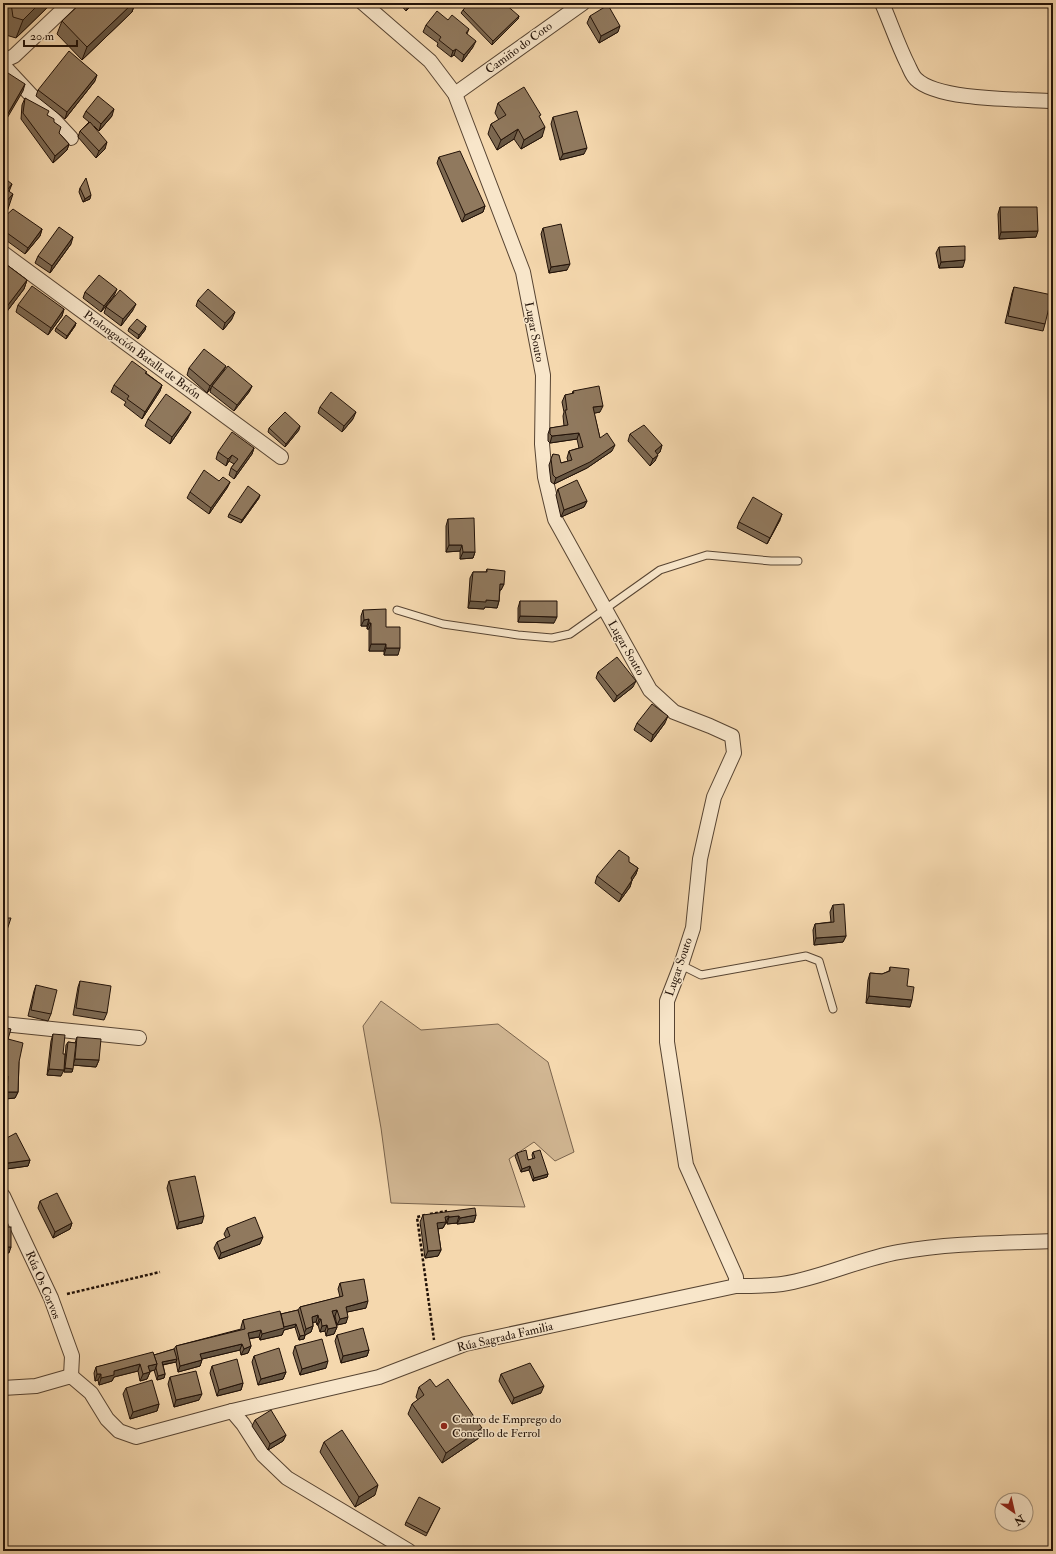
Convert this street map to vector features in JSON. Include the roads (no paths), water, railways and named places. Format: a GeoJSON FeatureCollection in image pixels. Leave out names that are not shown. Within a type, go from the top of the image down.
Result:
{"type":"FeatureCollection","features":[{"type":"Feature","properties":{"kind":"street"},"geometry":{"type":"LineString","coordinates":[[3,61],[14,56],[70,3]]}},
{"type":"Feature","properties":{"kind":"street","name":"Lugar Souto"},"geometry":{"type":"LineString","coordinates":[[364,3],[430,61],[455,94],[523,272],[543,375],[542,444],[545,477],[555,519],[650,690],[674,712],[732,736],[734,753],[714,797],[700,859],[693,928],[682,965],[667,1001],[667,1042],[686,1165],[736,1277],[736,1286]]}},
{"type":"Feature","properties":{"kind":"street","name":"Camiño do Coto"},"geometry":{"type":"LineString","coordinates":[[455,94],[583,3]]}},
{"type":"Feature","properties":{"kind":"street"},"geometry":{"type":"LineString","coordinates":[[882,3],[900,49],[915,78],[926,86],[940,91],[980,98],[1053,100]]}},
{"type":"Feature","properties":{"kind":"street"},"geometry":{"type":"LineString","coordinates":[[3,65],[71,138]]}},
{"type":"Feature","properties":{"kind":"street","name":"Prolongación Batalla de Brión"},"geometry":{"type":"LineString","coordinates":[[3,253],[281,457]]}},
{"type":"Feature","properties":{"kind":"street"},"geometry":{"type":"LineString","coordinates":[[3,1024],[139,1038]]}},
{"type":"Feature","properties":{"kind":"street","name":"Rúa Os Corvos"},"geometry":{"type":"LineString","coordinates":[[3,1196],[51,1298],[72,1356],[71,1376]]}},
{"type":"Feature","properties":{"kind":"street","name":"Rúa Sagrada Familia"},"geometry":{"type":"LineString","coordinates":[[71,1376],[91,1393],[107,1419],[119,1431],[136,1437],[232,1411],[379,1377],[465,1344],[736,1286],[782,1284],[809,1278],[867,1259],[899,1252],[948,1246],[1053,1240]]}},
{"type":"Feature","properties":{"kind":"street"},"geometry":{"type":"LineString","coordinates":[[3,1388],[36,1386],[71,1376]]}},
{"type":"Feature","properties":{"kind":"street"},"geometry":{"type":"LineString","coordinates":[[232,1411],[243,1424],[262,1455],[287,1478],[409,1551]]}},
{"type":"Feature","properties":{"kind":"lane"},"geometry":{"type":"LineString","coordinates":[[397,610],[443,624],[518,636],[552,638],[570,634],[660,570],[707,554],[771,561],[798,561]]}},
{"type":"Feature","properties":{"kind":"lane"},"geometry":{"type":"LineString","coordinates":[[682,965],[701,975],[806,956],[819,962],[833,1009]]}},
{"type":"Feature","properties":{"kind":"place","name":"Centro de Emprego do Concello de Ferrol"},"geometry":{"type":"Point","coordinates":[444,1426]}}]}
